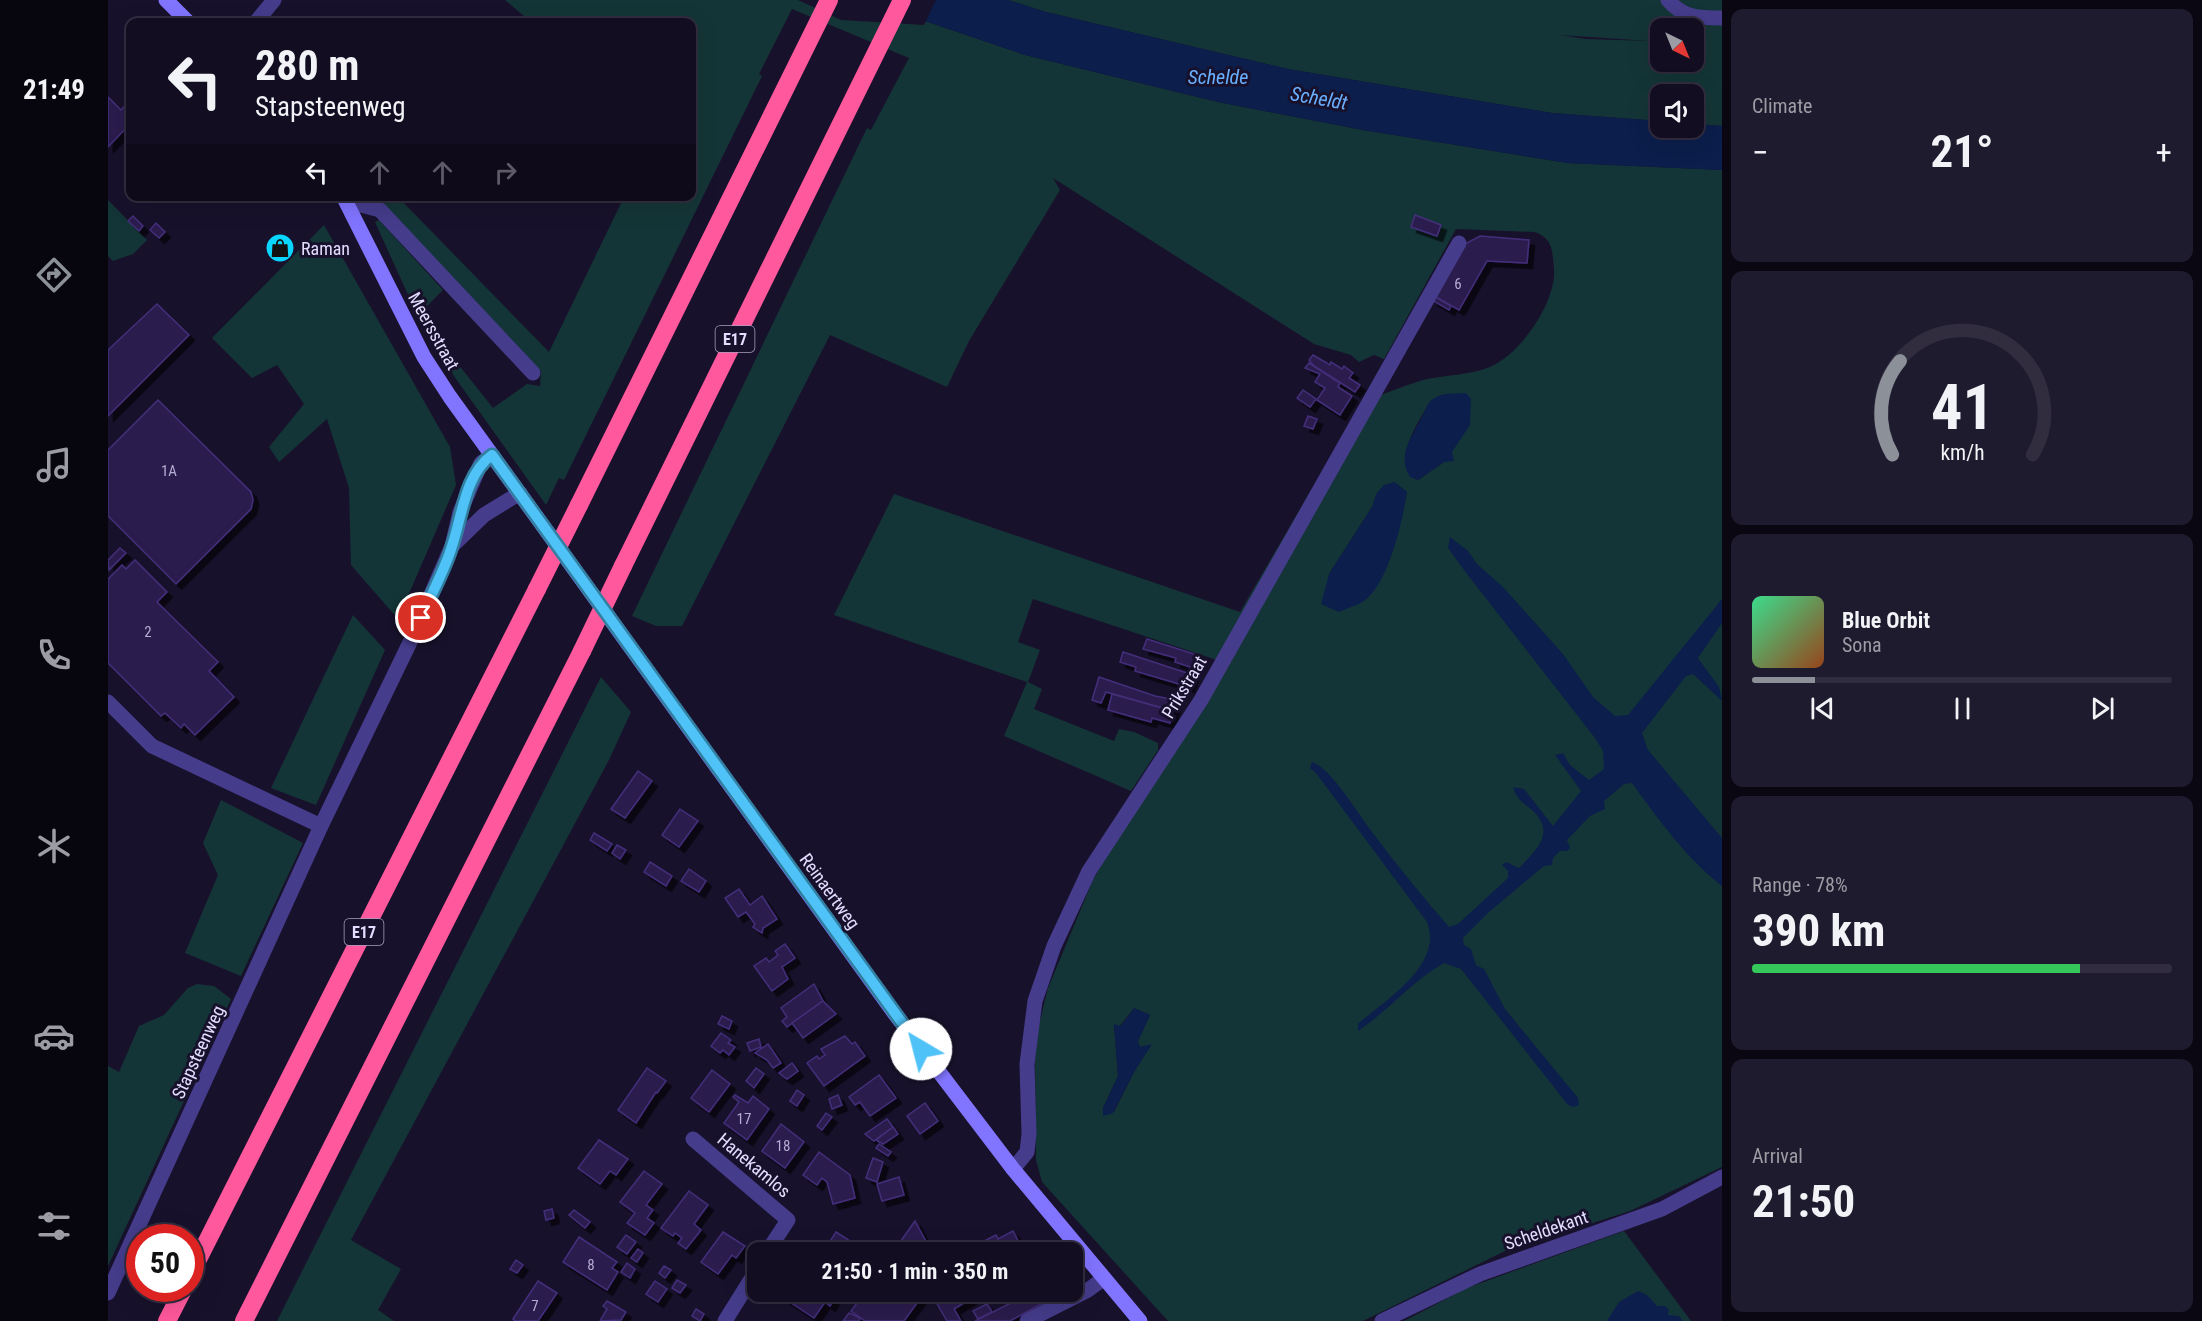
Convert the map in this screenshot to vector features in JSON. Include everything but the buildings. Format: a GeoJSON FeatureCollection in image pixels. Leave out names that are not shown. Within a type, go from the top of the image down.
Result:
{"type":"FeatureCollection","features":[{"type":"Feature","properties":{"kind":"highway","name":"E17"},"geometry":{"type":"LineString","coordinates":[[204,1247],[537,589],[829,0]]}},
{"type":"Feature","properties":{"kind":"highway","name":"E17"},"geometry":{"type":"LineString","coordinates":[[244,1321],[582,651],[902,0]]}},
{"type":"Feature","properties":{"kind":"highway"},"geometry":{"type":"LineString","coordinates":[[168,1321],[177,1302]]}},
{"type":"Feature","properties":{"kind":"main road"},"geometry":{"type":"LineString","coordinates":[[166,0],[184,18]]}},
{"type":"Feature","properties":{"kind":"main road","name":"Meersstraat"},"geometry":{"type":"LineString","coordinates":[[346,201],[424,357],[504,472]]}},
{"type":"Feature","properties":{"kind":"main road","name":"Reinaertweg"},"geometry":{"type":"LineString","coordinates":[[504,472],[848,950],[1012,1169],[1140,1321]]}},
{"type":"Feature","properties":{"kind":"street"},"geometry":{"type":"LineString","coordinates":[[259,18],[274,0]]}},
{"type":"Feature","properties":{"kind":"street"},"geometry":{"type":"LineString","coordinates":[[1668,0],[1679,12],[1694,18],[1722,18]]}},
{"type":"Feature","properties":{"kind":"street","name":"Meersstraat"},"geometry":{"type":"LineString","coordinates":[[351,201],[380,210],[533,373]]}},
{"type":"Feature","properties":{"kind":"street","name":"Prikstraat"},"geometry":{"type":"LineString","coordinates":[[1012,1169],[1027,1152],[1028,1064],[1035,1001],[1054,946],[1089,871],[1200,700],[1459,243]]}},
{"type":"Feature","properties":{"kind":"street","name":"Stapsteenweg"},"geometry":{"type":"LineString","coordinates":[[108,1293],[321,826],[413,636],[452,546],[460,512],[481,463],[492,455]]}},
{"type":"Feature","properties":{"kind":"street","name":"Stapsteenweg"},"geometry":{"type":"LineString","coordinates":[[452,546],[484,515],[520,493]]}},
{"type":"Feature","properties":{"kind":"street"},"geometry":{"type":"LineString","coordinates":[[108,702],[152,746],[321,826]]}},
{"type":"Feature","properties":{"kind":"street","name":"Hanekamlos"},"geometry":{"type":"LineString","coordinates":[[693,1139],[788,1220],[774,1242]]}},
{"type":"Feature","properties":{"kind":"street","name":"Scheldekant"},"geometry":{"type":"LineString","coordinates":[[1382,1321],[1480,1274],[1662,1209],[1722,1177]]}},
{"type":"Feature","properties":{"kind":"street"},"geometry":{"type":"LineString","coordinates":[[1027,1321],[1088,1290],[1103,1279]]}},
{"type":"Feature","properties":{"kind":"street"},"geometry":{"type":"LineString","coordinates":[[724,1321],[747,1285]]}},
{"type":"Feature","properties":{"kind":"green space"},"geometry":{"type":"Polygon","coordinates":[[[505,0],[801,0],[842,17],[928,22],[1025,55],[1218,102],[1363,130],[1568,163],[1722,170],[1722,1167],[1630,1211],[1505,1251],[1363,1321],[1168,1321],[1042,1182],[1036,1160],[1035,1060],[1038,1029],[1048,988],[1093,880],[1217,660],[1033,599],[1018,642],[1040,650],[1028,682],[1042,689],[1034,709],[1114,741],[1119,729],[1134,732],[1158,743],[1158,750],[1131,791],[1004,736],[1027,682],[834,615],[894,494],[1240,612],[1363,401],[1423,380],[1474,372],[1490,367],[1514,351],[1525,339],[1550,296],[1553,281],[1552,251],[1548,242],[1541,235],[1535,232],[1456,229],[1384,359],[1374,355],[1359,362],[1351,355],[1314,344],[1053,178],[1060,190],[969,341],[947,387],[830,335],[682,626],[656,626],[632,616],[867,128],[871,130],[909,58],[792,9],[759,74],[762,76],[564,480],[559,478],[546,505],[456,379],[419,319],[375,222],[379,220],[443,290],[424,309],[458,364],[493,408],[527,384],[540,386],[541,371],[381,201],[402,201],[549,352],[622,201],[696,201],[696,18],[526,18],[505,0]],[[1433,399],[1414,429],[1405,465],[1409,474],[1418,480],[1444,462],[1433,399]],[[1394,482],[1372,507],[1329,574],[1394,545],[1407,492],[1394,482]],[[1134,1008],[1120,1026],[1114,1025],[1118,1076],[1103,1108],[1114,1112],[1134,1072],[1151,1045],[1140,1047],[1138,1041],[1150,1015],[1134,1008]]]}},
{"type":"Feature","properties":{"kind":"green space"},"geometry":{"type":"Polygon","coordinates":[[[1008,0],[1722,0],[1722,126],[1704,125],[1704,84],[1650,84],[1650,120],[1552,113],[1288,69],[1046,12],[1008,0]],[[1560,35],[1586,39],[1650,41],[1560,35]]]}},
{"type":"Feature","properties":{"kind":"green space"},"geometry":{"type":"Polygon","coordinates":[[[108,200],[147,240],[133,254],[113,261],[108,256],[108,200]]]}},
{"type":"Feature","properties":{"kind":"green space"},"geometry":{"type":"Polygon","coordinates":[[[324,225],[450,447],[456,485],[398,619],[351,565],[349,488],[327,419],[279,462],[269,447],[304,404],[277,365],[252,378],[212,338],[324,225]]]}},
{"type":"Feature","properties":{"kind":"green space"},"geometry":{"type":"Polygon","coordinates":[[[353,615],[385,650],[316,805],[271,788],[353,615]]]}},
{"type":"Feature","properties":{"kind":"green space"},"geometry":{"type":"Polygon","coordinates":[[[601,677],[631,712],[609,760],[351,1240],[401,1269],[378,1310],[394,1321],[277,1321],[601,677]]]}},
{"type":"Feature","properties":{"kind":"green space"},"geometry":{"type":"Polygon","coordinates":[[[221,800],[303,843],[241,976],[185,953],[218,875],[203,843],[221,800]]]}},
{"type":"Feature","properties":{"kind":"green space"},"geometry":{"type":"Polygon","coordinates":[[[197,984],[214,986],[231,999],[108,1266],[108,1066],[119,1072],[139,1026],[164,1015],[188,988],[197,984]]]}},
{"type":"Feature","properties":{"kind":"green space"},"geometry":{"type":"Polygon","coordinates":[[[1624,1231],[1691,1321],[1404,1321],[1467,1288],[1624,1231]]]}},
{"type":"Feature","properties":{"kind":"water","name":"Schelde"},"geometry":{"type":"Polygon","coordinates":[[[801,0],[1008,0],[1046,12],[1288,69],[1552,113],[1650,120],[1650,138],[1704,138],[1704,125],[1722,126],[1722,170],[1568,163],[1363,130],[1218,102],[1025,55],[928,22],[842,17],[801,0]]]}},
{"type":"Feature","properties":{"kind":"water"},"geometry":{"type":"Polygon","coordinates":[[[1466,393],[1471,399],[1470,425],[1452,452],[1454,461],[1444,462],[1418,480],[1410,477],[1406,469],[1405,454],[1429,403],[1440,395],[1466,393]]]}},
{"type":"Feature","properties":{"kind":"water"},"geometry":{"type":"Polygon","coordinates":[[[1394,482],[1407,492],[1393,552],[1379,583],[1371,595],[1361,603],[1339,612],[1321,604],[1329,574],[1372,507],[1376,494],[1384,485],[1394,482]]]}},
{"type":"Feature","properties":{"kind":"water"},"geometry":{"type":"Polygon","coordinates":[[[1450,537],[1468,551],[1477,564],[1503,587],[1563,654],[1593,697],[1615,716],[1628,715],[1722,599],[1722,623],[1698,658],[1719,687],[1722,701],[1693,674],[1686,676],[1642,733],[1648,750],[1722,838],[1722,886],[1685,851],[1632,783],[1624,784],[1604,801],[1605,809],[1590,816],[1567,840],[1570,848],[1567,851],[1560,851],[1553,858],[1552,865],[1544,866],[1489,912],[1463,938],[1464,945],[1471,949],[1476,965],[1484,969],[1505,1009],[1578,1098],[1579,1105],[1573,1107],[1568,1105],[1461,969],[1444,963],[1432,970],[1358,1031],[1358,1024],[1396,993],[1420,967],[1427,953],[1430,938],[1427,922],[1310,768],[1312,762],[1320,766],[1336,782],[1390,856],[1449,927],[1458,924],[1508,878],[1508,871],[1502,865],[1506,862],[1519,868],[1542,840],[1543,825],[1539,817],[1520,800],[1513,787],[1524,789],[1553,826],[1581,791],[1555,755],[1563,753],[1570,765],[1589,780],[1604,769],[1603,751],[1595,738],[1448,548],[1450,537]]]}},
{"type":"Feature","properties":{"kind":"water"},"geometry":{"type":"Polygon","coordinates":[[[1134,1008],[1150,1015],[1138,1041],[1140,1047],[1152,1044],[1134,1072],[1113,1113],[1103,1116],[1103,1108],[1118,1076],[1114,1024],[1121,1026],[1134,1008]]]}},
{"type":"Feature","properties":{"kind":"water"},"geometry":{"type":"Polygon","coordinates":[[[1638,1291],[1647,1295],[1657,1306],[1665,1306],[1669,1310],[1668,1315],[1679,1316],[1683,1321],[1607,1321],[1619,1302],[1638,1291]]]}},
{"type":"Feature","properties":{"kind":"pier"},"geometry":{"type":"Polygon","coordinates":[[[798,0],[936,0],[924,25],[841,20],[798,0]]]}},
{"type":"Feature","properties":{"kind":"place","name":"Raman"},"geometry":{"type":"Point","coordinates":[280,248]}},
{"type":"Feature","properties":{"kind":"route"},"geometry":{"type":"LineString","coordinates":[[421,618],[452,546],[460,512],[481,463],[492,455],[921,1049]]}},
{"type":"Feature","properties":{"kind":"water label","name":"Scheldt"},"geometry":{"type":"Point","coordinates":[1319,98]}}]}
